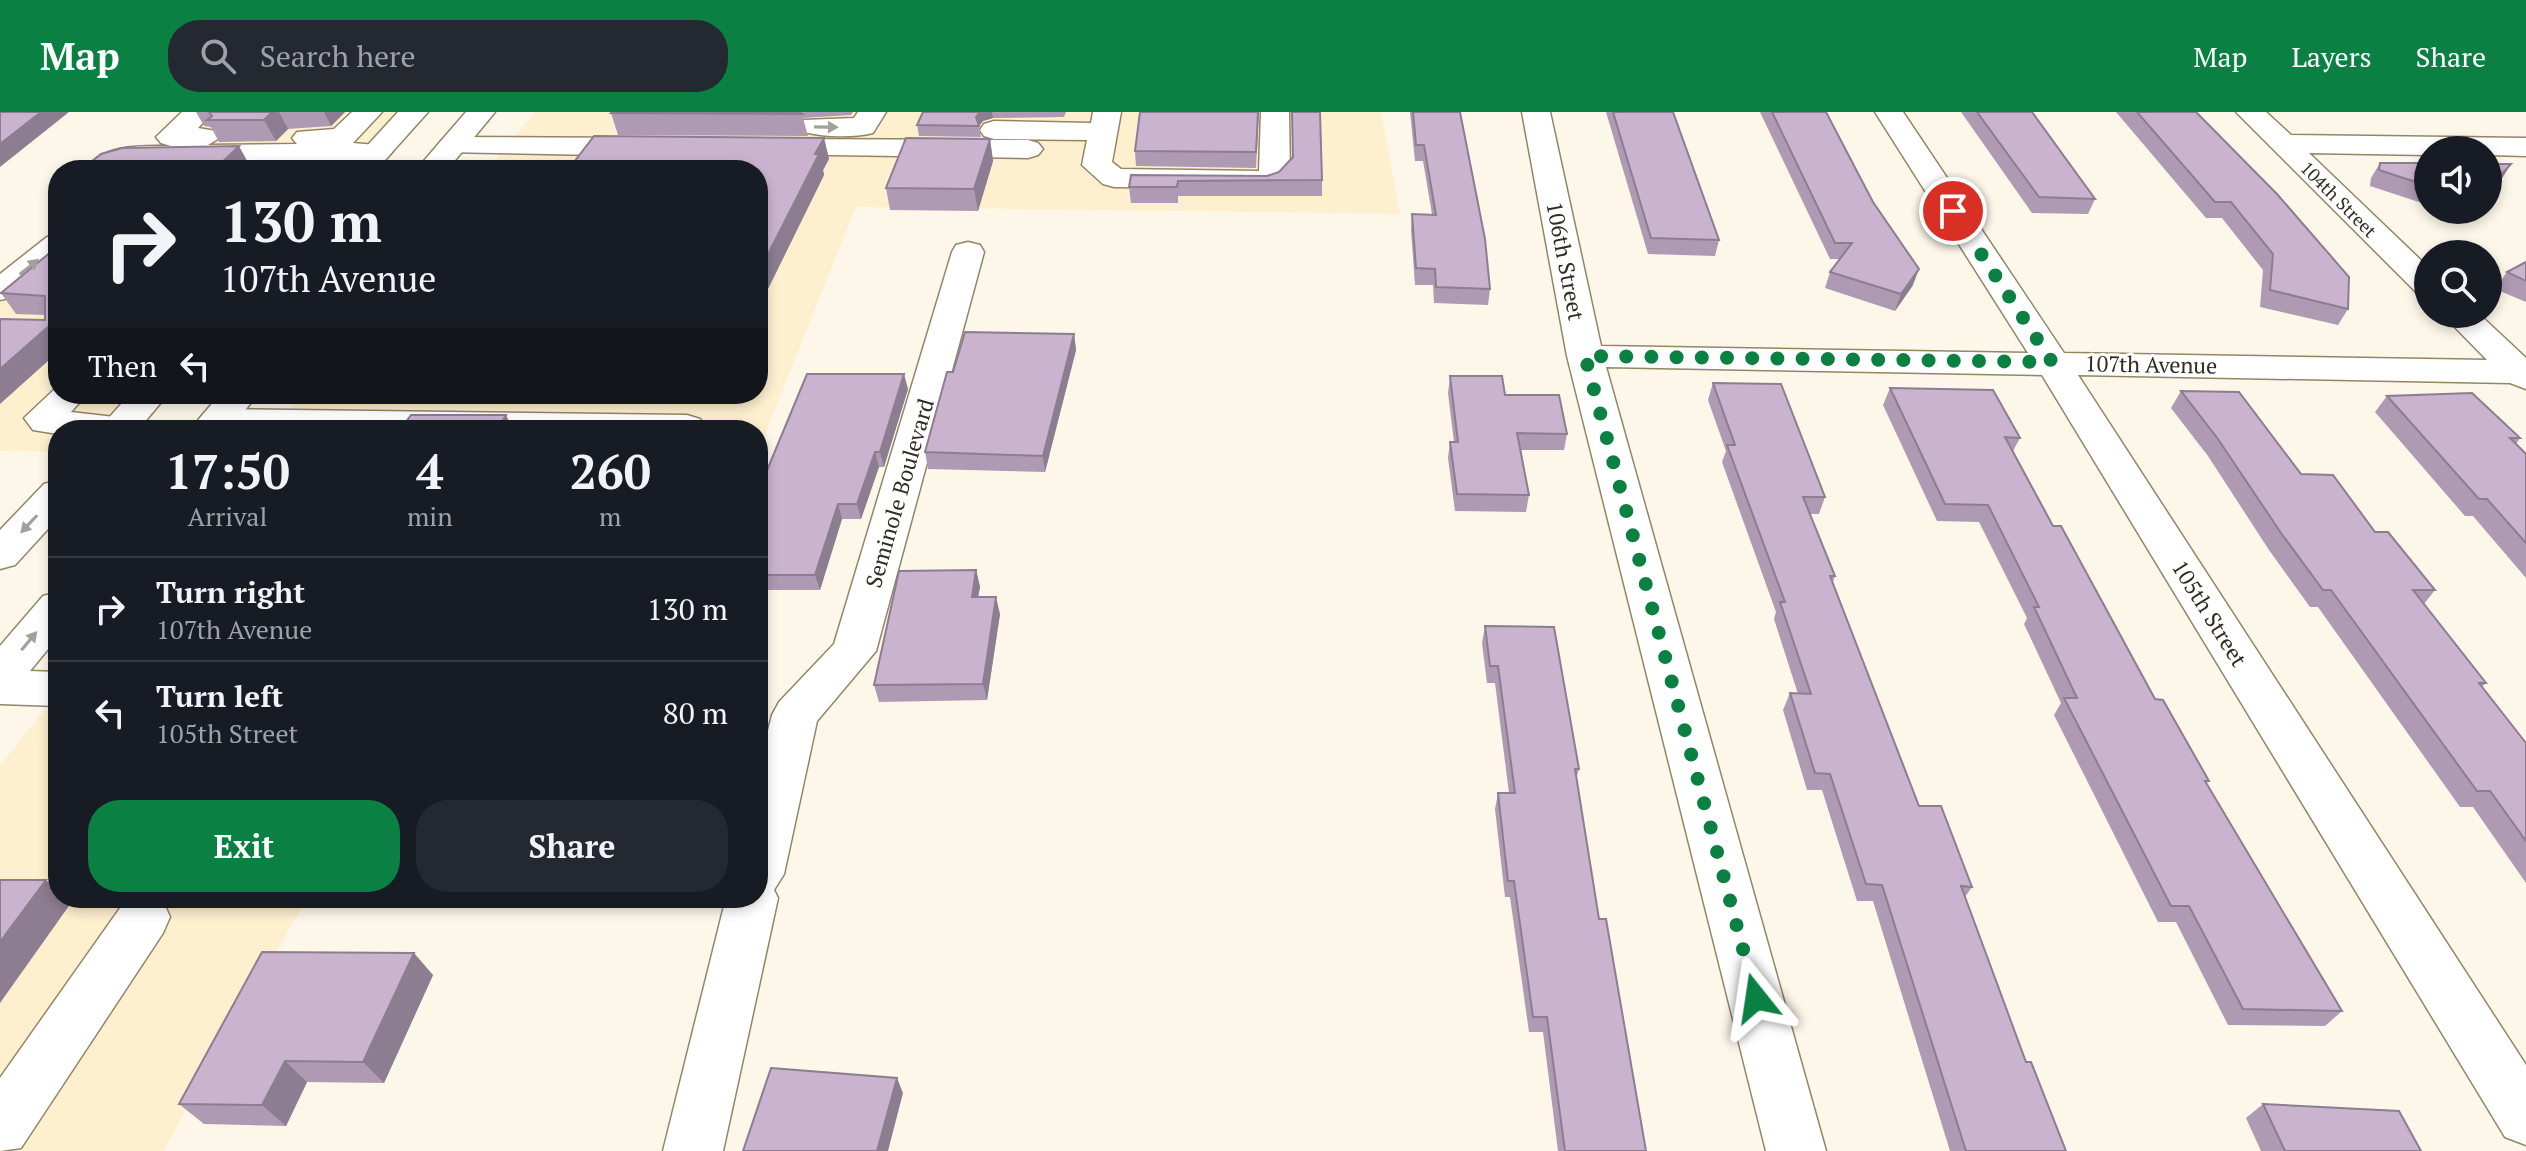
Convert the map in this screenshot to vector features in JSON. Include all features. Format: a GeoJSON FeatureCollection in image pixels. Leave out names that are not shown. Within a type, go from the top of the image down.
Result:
{"type":"FeatureCollection","features":[{"type":"Feature","properties":{"kind":"street"},"geometry":{"type":"LineString","coordinates":[[199,112],[171,137],[342,138],[368,112]]}},
{"type":"Feature","properties":{"kind":"street"},"geometry":{"type":"LineString","coordinates":[[369,160],[414,112]]}},
{"type":"Feature","properties":{"kind":"street"},"geometry":{"type":"LineString","coordinates":[[1028,149],[749,137],[868,120],[1105,122],[1097,165],[1114,178],[1266,180],[1275,173],[1275,112]]}},
{"type":"Feature","properties":{"kind":"street","name":"106th Street"},"geometry":{"type":"LineString","coordinates":[[1536,112],[1585,356],[1796,1151]]}},
{"type":"Feature","properties":{"kind":"street","name":"105th Street"},"geometry":{"type":"LineString","coordinates":[[1889,112],[2052,362],[2526,1117]]}},
{"type":"Feature","properties":{"kind":"street","name":"104th Street"},"geometry":{"type":"LineString","coordinates":[[2250,112],[2414,271]]}},
{"type":"Feature","properties":{"kind":"street"},"geometry":{"type":"LineString","coordinates":[[440,160],[476,118],[608,124],[671,136],[452,146]]}},
{"type":"Feature","properties":{"kind":"street"},"geometry":{"type":"LineString","coordinates":[[2283,144],[2526,147]]}},
{"type":"Feature","properties":{"kind":"street"},"geometry":{"type":"LineString","coordinates":[[118,160],[127,155],[328,160]]}},
{"type":"Feature","properties":{"kind":"street"},"geometry":{"type":"LineString","coordinates":[[0,290],[48,252]]}},
{"type":"Feature","properties":{"kind":"street","name":"Seminole Boulevard"},"geometry":{"type":"LineString","coordinates":[[768,790],[777,714],[854,651],[968,252]]}},
{"type":"Feature","properties":{"kind":"street"},"geometry":{"type":"LineString","coordinates":[[2474,328],[2524,374]]}},
{"type":"Feature","properties":{"kind":"street","name":"107th Avenue"},"geometry":{"type":"LineString","coordinates":[[1585,356],[2052,362],[2524,374]]}},
{"type":"Feature","properties":{"kind":"street"},"geometry":{"type":"LineString","coordinates":[[48,422],[43,418],[58,404]]}},
{"type":"Feature","properties":{"kind":"street"},"geometry":{"type":"LineString","coordinates":[[126,420],[141,404]]}},
{"type":"Feature","properties":{"kind":"street"},"geometry":{"type":"LineString","coordinates":[[222,415],[517,409],[621,420]]}},
{"type":"Feature","properties":{"kind":"street"},"geometry":{"type":"LineString","coordinates":[[0,555],[48,504]]}},
{"type":"Feature","properties":{"kind":"street"},"geometry":{"type":"LineString","coordinates":[[0,676],[48,619]]}},
{"type":"Feature","properties":{"kind":"street"},"geometry":{"type":"LineString","coordinates":[[0,687],[48,689]]}},
{"type":"Feature","properties":{"kind":"street"},"geometry":{"type":"LineString","coordinates":[[693,1151],[750,908]]}},
{"type":"Feature","properties":{"kind":"street"},"geometry":{"type":"LineString","coordinates":[[0,1128],[144,917]]}},
{"type":"Feature","properties":{"kind":"shaded area"},"geometry":{"type":"Polygon","coordinates":[[[193,112],[397,112],[351,160],[138,160],[193,112]]]}},
{"type":"Feature","properties":{"kind":"shaded area"},"geometry":{"type":"Polygon","coordinates":[[[535,112],[1381,112],[1400,214],[856,207],[768,427],[768,420],[282,420],[296,404],[768,404],[768,160],[495,160],[535,112]]]}},
{"type":"Feature","properties":{"kind":"shaded area"},"geometry":{"type":"Polygon","coordinates":[[[48,237],[48,404],[118,404],[103,420],[48,420],[48,452],[0,451],[0,278],[48,237]]]}},
{"type":"Feature","properties":{"kind":"shaded area"},"geometry":{"type":"Polygon","coordinates":[[[44,711],[48,711],[48,908],[301,908],[163,1151],[0,1151],[0,765],[44,711]]]}},
{"type":"Feature","properties":{"kind":"building"},"geometry":{"type":"Polygon","coordinates":[[[0,112],[41,112],[0,144],[0,112]]]}},
{"type":"Feature","properties":{"kind":"building"},"geometry":{"type":"Polygon","coordinates":[[[209,112],[272,112],[264,120],[207,120],[212,116],[209,112]]]}},
{"type":"Feature","properties":{"kind":"building"},"geometry":{"type":"Polygon","coordinates":[[[799,112],[802,114],[611,113],[799,112]]]}},
{"type":"Feature","properties":{"kind":"building"},"geometry":{"type":"Polygon","coordinates":[[[923,112],[980,112],[976,117],[979,126],[917,125],[923,112]]]}},
{"type":"Feature","properties":{"kind":"building"},"geometry":{"type":"Polygon","coordinates":[[[1140,112],[1258,112],[1256,152],[1135,151],[1140,112]]]}},
{"type":"Feature","properties":{"kind":"building"},"geometry":{"type":"Polygon","coordinates":[[[1292,112],[1320,112],[1322,180],[1178,181],[1177,187],[1129,187],[1131,175],[1267,176],[1279,172],[1293,157],[1292,112]]]}},
{"type":"Feature","properties":{"kind":"building"},"geometry":{"type":"Polygon","coordinates":[[[1413,112],[1460,112],[1485,239],[1490,289],[1436,287],[1435,269],[1416,268],[1412,214],[1436,215],[1424,145],[1416,145],[1413,112]]]}},
{"type":"Feature","properties":{"kind":"building"},"geometry":{"type":"Polygon","coordinates":[[[1613,112],[1673,112],[1719,240],[1651,238],[1613,112]]]}},
{"type":"Feature","properties":{"kind":"building"},"geometry":{"type":"Polygon","coordinates":[[[1772,112],[1826,112],[1873,202],[1919,269],[1901,294],[1830,272],[1852,243],[1835,243],[1772,112]]]}},
{"type":"Feature","properties":{"kind":"building"},"geometry":{"type":"Polygon","coordinates":[[[1977,112],[2032,112],[2095,199],[2039,197],[1977,112]]]}},
{"type":"Feature","properties":{"kind":"building"},"geometry":{"type":"Polygon","coordinates":[[[2137,112],[2196,112],[2277,194],[2349,277],[2348,309],[2270,290],[2273,254],[2231,202],[2215,202],[2137,112]]]}},
{"type":"Feature","properties":{"kind":"building"},"geometry":{"type":"Polygon","coordinates":[[[594,136],[824,138],[815,154],[819,154],[768,254],[768,160],[576,160],[594,136]]]}},
{"type":"Feature","properties":{"kind":"building"},"geometry":{"type":"Polygon","coordinates":[[[906,138],[990,139],[974,189],[886,188],[906,138]]]}},
{"type":"Feature","properties":{"kind":"building"},"geometry":{"type":"Polygon","coordinates":[[[239,146],[224,160],[94,160],[101,154],[122,148],[239,146]]]}},
{"type":"Feature","properties":{"kind":"building"},"geometry":{"type":"Polygon","coordinates":[[[2380,163],[2414,163],[2414,181],[2379,170],[2380,163]]]}},
{"type":"Feature","properties":{"kind":"building"},"geometry":{"type":"Polygon","coordinates":[[[2502,164],[2511,164],[2502,174],[2502,164]]]}},
{"type":"Feature","properties":{"kind":"building"},"geometry":{"type":"Polygon","coordinates":[[[48,254],[48,327],[0,369],[0,319],[45,320],[45,296],[1,293],[48,254]]]}},
{"type":"Feature","properties":{"kind":"building"},"geometry":{"type":"Polygon","coordinates":[[[2526,262],[2526,281],[2507,272],[2526,262]]]}},
{"type":"Feature","properties":{"kind":"building"},"geometry":{"type":"Polygon","coordinates":[[[965,332],[1074,334],[1043,456],[925,452],[947,372],[953,372],[965,332]]]}},
{"type":"Feature","properties":{"kind":"building"},"geometry":{"type":"Polygon","coordinates":[[[807,374],[904,374],[880,452],[875,452],[857,504],[838,504],[815,575],[768,575],[768,468],[807,374]]]}},
{"type":"Feature","properties":{"kind":"building"},"geometry":{"type":"Polygon","coordinates":[[[1450,376],[1502,376],[1505,395],[1559,395],[1567,434],[1517,433],[1529,495],[1457,494],[1450,442],[1458,442],[1450,376]]]}},
{"type":"Feature","properties":{"kind":"building"},"geometry":{"type":"Polygon","coordinates":[[[1713,383],[1781,384],[1825,497],[1803,497],[1835,576],[1830,576],[1919,806],[1941,806],[1972,887],[1961,886],[2026,1062],[2031,1062],[2066,1151],[1966,1151],[1882,885],[1866,884],[1830,774],[1815,773],[1790,693],[1811,694],[1780,602],[1785,602],[1727,445],[1735,445],[1713,383]]]}},
{"type":"Feature","properties":{"kind":"building"},"geometry":{"type":"Polygon","coordinates":[[[1890,388],[1993,390],[2020,438],[2005,437],[2053,526],[2061,526],[2155,699],[2163,700],[2209,781],[2205,781],[2342,1011],[2243,1009],[2189,906],[2171,906],[2064,698],[2077,698],[2034,607],[2039,607],[1988,505],[1945,504],[1890,388]]]}},
{"type":"Feature","properties":{"kind":"building"},"geometry":{"type":"Polygon","coordinates":[[[2181,391],[2239,392],[2301,474],[2333,475],[2375,532],[2388,532],[2435,590],[2413,590],[2486,683],[2479,683],[2526,743],[2526,841],[2490,791],[2477,791],[2331,590],[2323,590],[2181,391]]]}},
{"type":"Feature","properties":{"kind":"building"},"geometry":{"type":"Polygon","coordinates":[[[2472,393],[2520,438],[2510,438],[2526,454],[2526,543],[2487,499],[2479,499],[2387,396],[2472,393]]]}},
{"type":"Feature","properties":{"kind":"building"},"geometry":{"type":"Polygon","coordinates":[[[411,415],[506,415],[503,420],[407,420],[411,415]]]}},
{"type":"Feature","properties":{"kind":"building"},"geometry":{"type":"Polygon","coordinates":[[[976,570],[972,597],[996,597],[983,684],[874,685],[899,571],[976,570]]]}},
{"type":"Feature","properties":{"kind":"building"},"geometry":{"type":"Polygon","coordinates":[[[1485,626],[1554,627],[1579,769],[1575,769],[1599,919],[1606,919],[1646,1151],[1565,1151],[1547,1017],[1533,1017],[1514,881],[1508,881],[1498,793],[1515,793],[1498,666],[1490,666],[1485,626]]]}},
{"type":"Feature","properties":{"kind":"building"},"geometry":{"type":"Polygon","coordinates":[[[0,880],[46,880],[0,942],[0,880]]]}},
{"type":"Feature","properties":{"kind":"building"},"geometry":{"type":"Polygon","coordinates":[[[262,952],[414,953],[363,1062],[285,1061],[262,1105],[179,1104],[262,952]]]}},
{"type":"Feature","properties":{"kind":"building"},"geometry":{"type":"Polygon","coordinates":[[[771,1068],[897,1078],[877,1151],[743,1151],[771,1068]]]}},
{"type":"Feature","properties":{"kind":"building"},"geometry":{"type":"Polygon","coordinates":[[[2263,1104],[2399,1111],[2421,1151],[2285,1151],[2263,1104]]]}},
{"type":"Feature","properties":{"kind":"route"},"geometry":{"type":"LineString","coordinates":[[1756,998],[1585,356],[2052,362],[1953,211]]}}]}
